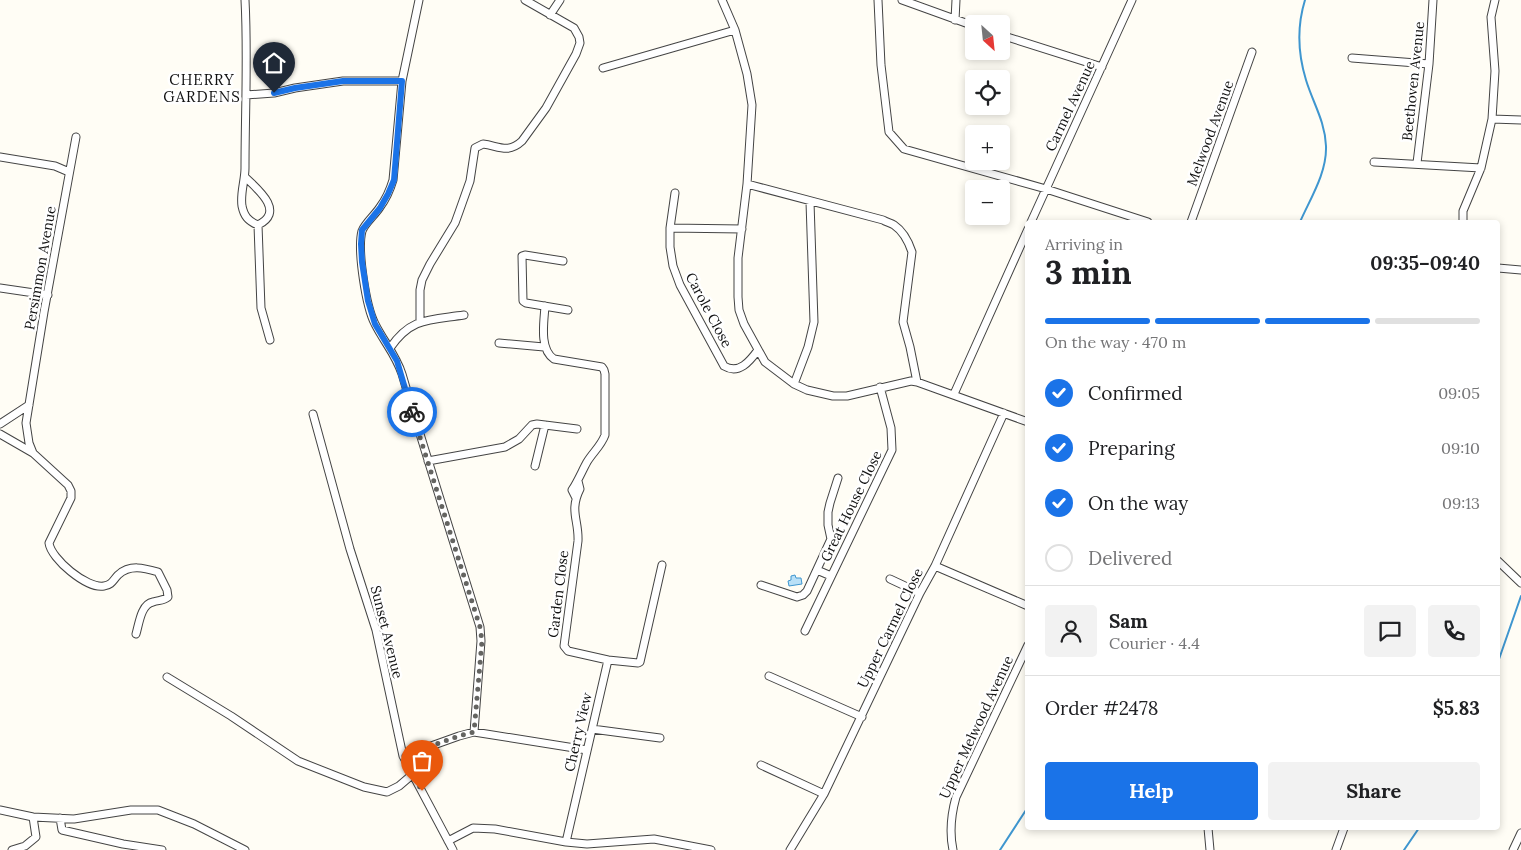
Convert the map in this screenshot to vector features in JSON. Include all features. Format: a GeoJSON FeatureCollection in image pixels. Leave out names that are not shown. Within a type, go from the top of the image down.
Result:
{"type":"FeatureCollection","features":[{"type":"Feature","properties":{"kind":"street"},"geometry":{"type":"LineString","coordinates":[[245,178],[263,194],[270,210],[265,222],[258,225],[246,218],[241,197],[245,178],[246,0]]}},
{"type":"Feature","properties":{"kind":"street"},"geometry":{"type":"LineString","coordinates":[[419,0],[402,81],[394,180],[380,208],[362,230],[361,244],[368,301],[375,324],[397,361],[480,627],[482,641],[474,732]]}},
{"type":"Feature","properties":{"kind":"street"},"geometry":{"type":"LineString","coordinates":[[420,322],[420,290],[422,280],[455,223],[470,181],[476,148],[483,144],[507,149],[522,141],[546,108],[579,49],[580,43],[574,28],[525,0]]}},
{"type":"Feature","properties":{"kind":"street"},"geometry":{"type":"LineString","coordinates":[[550,15],[560,0]]}},
{"type":"Feature","properties":{"kind":"street"},"geometry":{"type":"LineString","coordinates":[[722,0],[734,30],[747,74],[752,105],[748,184],[738,258],[738,304],[744,324],[765,362],[794,384],[807,390],[833,396],[847,396],[910,381],[954,394],[1025,421]]}},
{"type":"Feature","properties":{"kind":"street"},"geometry":{"type":"LineString","coordinates":[[878,0],[881,65],[889,132],[904,149],[1046,189],[1142,220]]}},
{"type":"Feature","properties":{"kind":"street"},"geometry":{"type":"LineString","coordinates":[[902,0],[965,23]]}},
{"type":"Feature","properties":{"kind":"street"},"geometry":{"type":"LineString","coordinates":[[955,20],[956,0]]}},
{"type":"Feature","properties":{"kind":"street","name":"Carmel Avenue"},"geometry":{"type":"LineString","coordinates":[[1031,220],[1132,0]]}},
{"type":"Feature","properties":{"kind":"street","name":"Beethoven Avenue"},"geometry":{"type":"LineString","coordinates":[[1417,164],[1429,64],[1433,0]]}},
{"type":"Feature","properties":{"kind":"street"},"geometry":{"type":"LineString","coordinates":[[1464,220],[1464,211],[1481,168],[1492,119],[1495,71],[1491,17],[1495,0]]}},
{"type":"Feature","properties":{"kind":"street"},"geometry":{"type":"LineString","coordinates":[[603,68],[734,30]]}},
{"type":"Feature","properties":{"kind":"street"},"geometry":{"type":"LineString","coordinates":[[1010,38],[1102,67]]}},
{"type":"Feature","properties":{"kind":"street","name":"Melwood Avenue"},"geometry":{"type":"LineString","coordinates":[[1192,220],[1252,52]]}},
{"type":"Feature","properties":{"kind":"street"},"geometry":{"type":"LineString","coordinates":[[1352,58],[1429,64]]}},
{"type":"Feature","properties":{"kind":"street"},"geometry":{"type":"LineString","coordinates":[[246,95],[274,93],[343,81],[402,81]]}},
{"type":"Feature","properties":{"kind":"street"},"geometry":{"type":"LineString","coordinates":[[1492,119],[1521,120]]}},
{"type":"Feature","properties":{"kind":"street","name":"Persimmon Avenue"},"geometry":{"type":"LineString","coordinates":[[33,453],[28,443],[26,423],[76,137]]}},
{"type":"Feature","properties":{"kind":"street"},"geometry":{"type":"LineString","coordinates":[[0,156],[55,166],[69,172]]}},
{"type":"Feature","properties":{"kind":"street"},"geometry":{"type":"LineString","coordinates":[[1374,162],[1481,168]]}},
{"type":"Feature","properties":{"kind":"street"},"geometry":{"type":"LineString","coordinates":[[748,184],[895,225],[909,243],[912,252],[903,322],[917,382]]}},
{"type":"Feature","properties":{"kind":"street","name":"Carole Close"},"geometry":{"type":"LineString","coordinates":[[675,193],[670,228],[670,247],[673,266],[680,285],[724,366],[730,370],[736,369],[750,360],[758,350]]}},
{"type":"Feature","properties":{"kind":"street"},"geometry":{"type":"LineString","coordinates":[[794,384],[808,347],[814,322],[810,202]]}},
{"type":"Feature","properties":{"kind":"street"},"geometry":{"type":"LineString","coordinates":[[258,225],[262,308],[270,340]]}},
{"type":"Feature","properties":{"kind":"street"},"geometry":{"type":"LineString","coordinates":[[670,228],[742,229]]}},
{"type":"Feature","properties":{"kind":"street"},"geometry":{"type":"LineString","coordinates":[[954,394],[1025,236]]}},
{"type":"Feature","properties":{"kind":"street"},"geometry":{"type":"LineString","coordinates":[[563,261],[522,256],[523,301],[568,310]]}},
{"type":"Feature","properties":{"kind":"street"},"geometry":{"type":"LineString","coordinates":[[1500,268],[1521,270]]}},
{"type":"Feature","properties":{"kind":"street"},"geometry":{"type":"LineString","coordinates":[[0,288],[48,295]]}},
{"type":"Feature","properties":{"kind":"street"},"geometry":{"type":"LineString","coordinates":[[499,343],[544,347],[545,306]]}},
{"type":"Feature","properties":{"kind":"street"},"geometry":{"type":"LineString","coordinates":[[390,348],[402,333],[420,322],[464,315]]}},
{"type":"Feature","properties":{"kind":"street","name":"Garden Close"},"geometry":{"type":"LineString","coordinates":[[544,347],[546,352],[554,359],[599,366],[604,370],[605,436],[602,443],[588,460],[578,481],[580,489],[574,509],[578,541],[564,646],[568,651],[608,660]]}},
{"type":"Feature","properties":{"kind":"street","name":"Great House Close"},"geometry":{"type":"LineString","coordinates":[[805,631],[892,450],[891,428],[880,387]]}},
{"type":"Feature","properties":{"kind":"street"},"geometry":{"type":"LineString","coordinates":[[0,424],[29,405]]}},
{"type":"Feature","properties":{"kind":"street","name":"Upper Carmel Close"},"geometry":{"type":"LineString","coordinates":[[790,850],[824,794],[862,717],[920,592],[935,566],[1004,413]]}},
{"type":"Feature","properties":{"kind":"street","name":"Sunset Avenue"},"geometry":{"type":"LineString","coordinates":[[313,414],[350,549],[376,630],[403,756],[452,850]]}},
{"type":"Feature","properties":{"kind":"street"},"geometry":{"type":"LineString","coordinates":[[428,462],[505,447],[519,438],[532,425],[577,429]]}},
{"type":"Feature","properties":{"kind":"street"},"geometry":{"type":"LineString","coordinates":[[535,466],[545,425]]}},
{"type":"Feature","properties":{"kind":"street"},"geometry":{"type":"LineString","coordinates":[[0,434],[33,453],[68,484],[71,491],[69,505],[49,543],[52,553],[72,573],[99,587],[113,583],[127,569],[138,567],[158,572],[163,580],[168,597],[148,603],[144,608],[136,634]]}},
{"type":"Feature","properties":{"kind":"street"},"geometry":{"type":"LineString","coordinates":[[761,585],[800,596],[804,595],[807,591],[831,539],[828,512],[838,478]]}},
{"type":"Feature","properties":{"kind":"street"},"geometry":{"type":"LineString","coordinates":[[1500,563],[1521,583]]}},
{"type":"Feature","properties":{"kind":"street"},"geometry":{"type":"LineString","coordinates":[[608,660],[640,662],[662,565]]}},
{"type":"Feature","properties":{"kind":"street"},"geometry":{"type":"LineString","coordinates":[[935,566],[1025,605]]}},
{"type":"Feature","properties":{"kind":"street"},"geometry":{"type":"LineString","coordinates":[[817,570],[831,576]]}},
{"type":"Feature","properties":{"kind":"street"},"geometry":{"type":"LineString","coordinates":[[890,579],[920,592]]}},
{"type":"Feature","properties":{"kind":"street","name":"Upper Melwood Avenue"},"geometry":{"type":"LineString","coordinates":[[952,850],[949,832],[951,814],[956,797],[1025,652]]}},
{"type":"Feature","properties":{"kind":"street","name":"Cherry View"},"geometry":{"type":"LineString","coordinates":[[566,842],[608,660]]}},
{"type":"Feature","properties":{"kind":"street"},"geometry":{"type":"LineString","coordinates":[[769,676],[862,717]]}},
{"type":"Feature","properties":{"kind":"street"},"geometry":{"type":"LineString","coordinates":[[167,677],[232,716],[298,761],[364,787],[387,792],[399,786],[413,774]]}},
{"type":"Feature","properties":{"kind":"street"},"geometry":{"type":"LineString","coordinates":[[592,729],[660,738]]}},
{"type":"Feature","properties":{"kind":"street"},"geometry":{"type":"LineString","coordinates":[[403,756],[474,732],[586,750]]}},
{"type":"Feature","properties":{"kind":"street"},"geometry":{"type":"LineString","coordinates":[[761,764],[824,794]]}},
{"type":"Feature","properties":{"kind":"street"},"geometry":{"type":"LineString","coordinates":[[0,810],[33,817],[74,819],[131,810],[158,810],[194,824],[245,850]]}},
{"type":"Feature","properties":{"kind":"street"},"geometry":{"type":"LineString","coordinates":[[12,850],[25,846],[36,837],[33,817]]}},
{"type":"Feature","properties":{"kind":"street"},"geometry":{"type":"LineString","coordinates":[[60,818],[62,830],[123,844],[162,850]]}},
{"type":"Feature","properties":{"kind":"street"},"geometry":{"type":"LineString","coordinates":[[448,841],[473,828],[495,828],[566,842],[586,844],[654,839],[711,850]]}},
{"type":"Feature","properties":{"kind":"street"},"geometry":{"type":"LineString","coordinates":[[1208,830],[1210,850]]}},
{"type":"Feature","properties":{"kind":"street"},"geometry":{"type":"LineString","coordinates":[[1336,850],[1343,830]]}},
{"type":"Feature","properties":{"kind":"street"},"geometry":{"type":"LineString","coordinates":[[1513,850],[1521,833]]}},
{"type":"Feature","properties":{"kind":"water"},"geometry":{"type":"Polygon","coordinates":[[[795,575],[796,578],[801,578],[802,584],[789,586],[788,581],[791,580],[791,576],[795,575]]]}},
{"type":"Feature","properties":{"kind":"waterway"},"geometry":{"type":"LineString","coordinates":[[1301,220],[1321,176],[1326,156],[1323,128],[1301,60],[1300,30],[1305,0]]}},
{"type":"Feature","properties":{"kind":"waterway"},"geometry":{"type":"LineString","coordinates":[[1500,656],[1521,596]]}},
{"type":"Feature","properties":{"kind":"waterway"},"geometry":{"type":"LineString","coordinates":[[1000,850],[1025,812]]}},
{"type":"Feature","properties":{"kind":"waterway"},"geometry":{"type":"LineString","coordinates":[[1404,850],[1418,830]]}},
{"type":"Feature","properties":{"kind":"way so far"},"geometry":{"type":"LineString","coordinates":[[412,412],[480,627],[482,641],[474,732],[403,756],[422,791]]}},
{"type":"Feature","properties":{"kind":"district","name":"CHERRY GARDENS"},"geometry":{"type":"Point","coordinates":[202,88]}},
{"type":"Feature","properties":{"kind":"route"},"geometry":{"type":"LineString","coordinates":[[274,93],[343,81],[402,81],[394,180],[380,208],[362,230],[361,244],[368,301],[375,324],[397,361],[412,412]]}}]}
